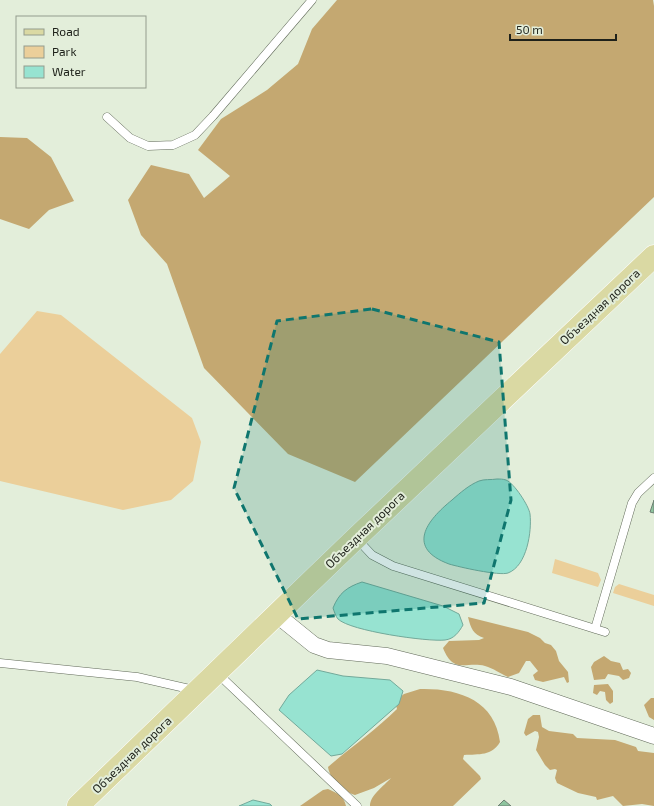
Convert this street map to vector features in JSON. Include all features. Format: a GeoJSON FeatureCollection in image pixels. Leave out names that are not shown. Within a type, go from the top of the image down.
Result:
{"type":"FeatureCollection","features":[{"type":"Feature","properties":{"kind":"main road","name":"Объездная дорога"},"geometry":{"type":"LineString","coordinates":[[78,806],[198,692],[356,538],[654,256]]}},
{"type":"Feature","properties":{"kind":"street"},"geometry":{"type":"LineString","coordinates":[[277,615],[314,645],[328,650],[387,656],[511,687],[654,736]]}},
{"type":"Feature","properties":{"kind":"lane"},"geometry":{"type":"LineString","coordinates":[[107,117],[130,138],[148,146],[173,145],[195,135],[312,0]]}},
{"type":"Feature","properties":{"kind":"lane"},"geometry":{"type":"LineString","coordinates":[[594,629],[632,503],[638,492],[654,478]]}},
{"type":"Feature","properties":{"kind":"lane"},"geometry":{"type":"LineString","coordinates":[[356,538],[372,555],[393,566],[605,632]]}},
{"type":"Feature","properties":{"kind":"lane"},"geometry":{"type":"LineString","coordinates":[[0,663],[137,677],[198,692]]}},
{"type":"Feature","properties":{"kind":"lane"},"geometry":{"type":"LineString","coordinates":[[217,673],[357,806]]}},
{"type":"Feature","properties":{"kind":"highlighted area"},"geometry":{"type":"Polygon","coordinates":[[[372,309],[499,342],[511,500],[484,603],[298,619],[234,488],[277,321],[372,309]]]}},
{"type":"Feature","properties":{"kind":"green space"},"geometry":{"type":"Polygon","coordinates":[[[37,311],[61,315],[192,418],[201,442],[193,481],[171,500],[123,510],[0,481],[0,354],[37,311]]]}},
{"type":"Feature","properties":{"kind":"green space"},"geometry":{"type":"Polygon","coordinates":[[[555,559],[598,573],[601,580],[598,587],[552,573],[555,559]]]}},
{"type":"Feature","properties":{"kind":"green space"},"geometry":{"type":"Polygon","coordinates":[[[619,584],[654,595],[654,606],[613,593],[615,587],[619,584]]]}},
{"type":"Feature","properties":{"kind":"shaded area"},"geometry":{"type":"Polygon","coordinates":[[[337,0],[653,0],[654,6],[654,197],[355,482],[288,454],[204,368],[167,264],[141,235],[128,200],[151,165],[189,174],[204,198],[230,176],[198,150],[221,119],[267,90],[298,64],[312,29],[337,0]]]}},
{"type":"Feature","properties":{"kind":"shaded area"},"geometry":{"type":"Polygon","coordinates":[[[0,137],[27,138],[51,157],[74,201],[49,210],[29,229],[0,219],[0,137]]]}},
{"type":"Feature","properties":{"kind":"shaded area"},"geometry":{"type":"Polygon","coordinates":[[[468,617],[528,632],[540,638],[545,643],[551,645],[556,651],[559,661],[568,672],[569,682],[567,683],[564,677],[543,682],[535,680],[533,675],[538,671],[530,661],[526,661],[519,673],[508,677],[485,666],[461,665],[452,662],[443,648],[449,641],[479,640],[484,638],[477,635],[473,630],[468,617]]]}},
{"type":"Feature","properties":{"kind":"shaded area"},"geometry":{"type":"Polygon","coordinates":[[[604,656],[611,661],[620,663],[623,670],[628,669],[631,673],[629,678],[623,680],[619,676],[608,674],[605,679],[594,680],[591,667],[594,662],[604,656]]]}},
{"type":"Feature","properties":{"kind":"shaded area"},"geometry":{"type":"Polygon","coordinates":[[[608,684],[613,691],[613,702],[610,704],[606,700],[605,692],[600,691],[597,695],[593,693],[594,685],[608,684]]]}},
{"type":"Feature","properties":{"kind":"shaded area"},"geometry":{"type":"Polygon","coordinates":[[[420,689],[448,691],[461,694],[472,699],[483,707],[491,716],[497,728],[500,742],[497,747],[489,752],[464,755],[463,759],[480,776],[481,779],[453,806],[370,806],[372,798],[375,794],[391,778],[374,788],[355,795],[346,791],[334,781],[328,767],[397,709],[395,701],[404,694],[420,689]]]}},
{"type":"Feature","properties":{"kind":"shaded area"},"geometry":{"type":"Polygon","coordinates":[[[651,698],[654,698],[654,720],[649,717],[644,705],[651,698]]]}},
{"type":"Feature","properties":{"kind":"shaded area"},"geometry":{"type":"Polygon","coordinates":[[[533,715],[540,715],[542,727],[549,731],[573,734],[577,738],[615,740],[636,747],[638,751],[654,753],[654,806],[642,804],[623,806],[613,796],[597,800],[596,797],[578,793],[557,783],[555,778],[557,770],[550,770],[545,765],[536,750],[539,737],[538,732],[535,731],[526,736],[524,733],[528,719],[533,715]]]}},
{"type":"Feature","properties":{"kind":"shaded area"},"geometry":{"type":"Polygon","coordinates":[[[328,789],[342,797],[346,806],[300,806],[323,790],[328,789]]]}},
{"type":"Feature","properties":{"kind":"water"},"geometry":{"type":"Polygon","coordinates":[[[481,480],[506,480],[513,485],[529,510],[529,538],[524,556],[520,563],[508,573],[503,574],[479,571],[449,564],[436,558],[428,550],[424,542],[428,525],[443,508],[465,489],[481,480]]]}},
{"type":"Feature","properties":{"kind":"water"},"geometry":{"type":"Polygon","coordinates":[[[362,582],[443,606],[459,614],[463,625],[454,637],[445,640],[436,640],[390,635],[357,628],[345,623],[337,618],[333,608],[338,598],[344,591],[362,582]]]}},
{"type":"Feature","properties":{"kind":"water"},"geometry":{"type":"Polygon","coordinates":[[[317,670],[343,676],[390,680],[403,691],[399,704],[342,754],[331,756],[279,710],[289,695],[317,670]]]}},
{"type":"Feature","properties":{"kind":"water"},"geometry":{"type":"Polygon","coordinates":[[[253,800],[270,804],[272,806],[239,806],[253,800]]]}},
{"type":"Feature","properties":{"kind":"building"},"geometry":{"type":"Polygon","coordinates":[[[654,500],[654,513],[650,512],[654,500]]]}},
{"type":"Feature","properties":{"kind":"building"},"geometry":{"type":"Polygon","coordinates":[[[504,800],[511,806],[498,806],[504,800]]]}}]}
